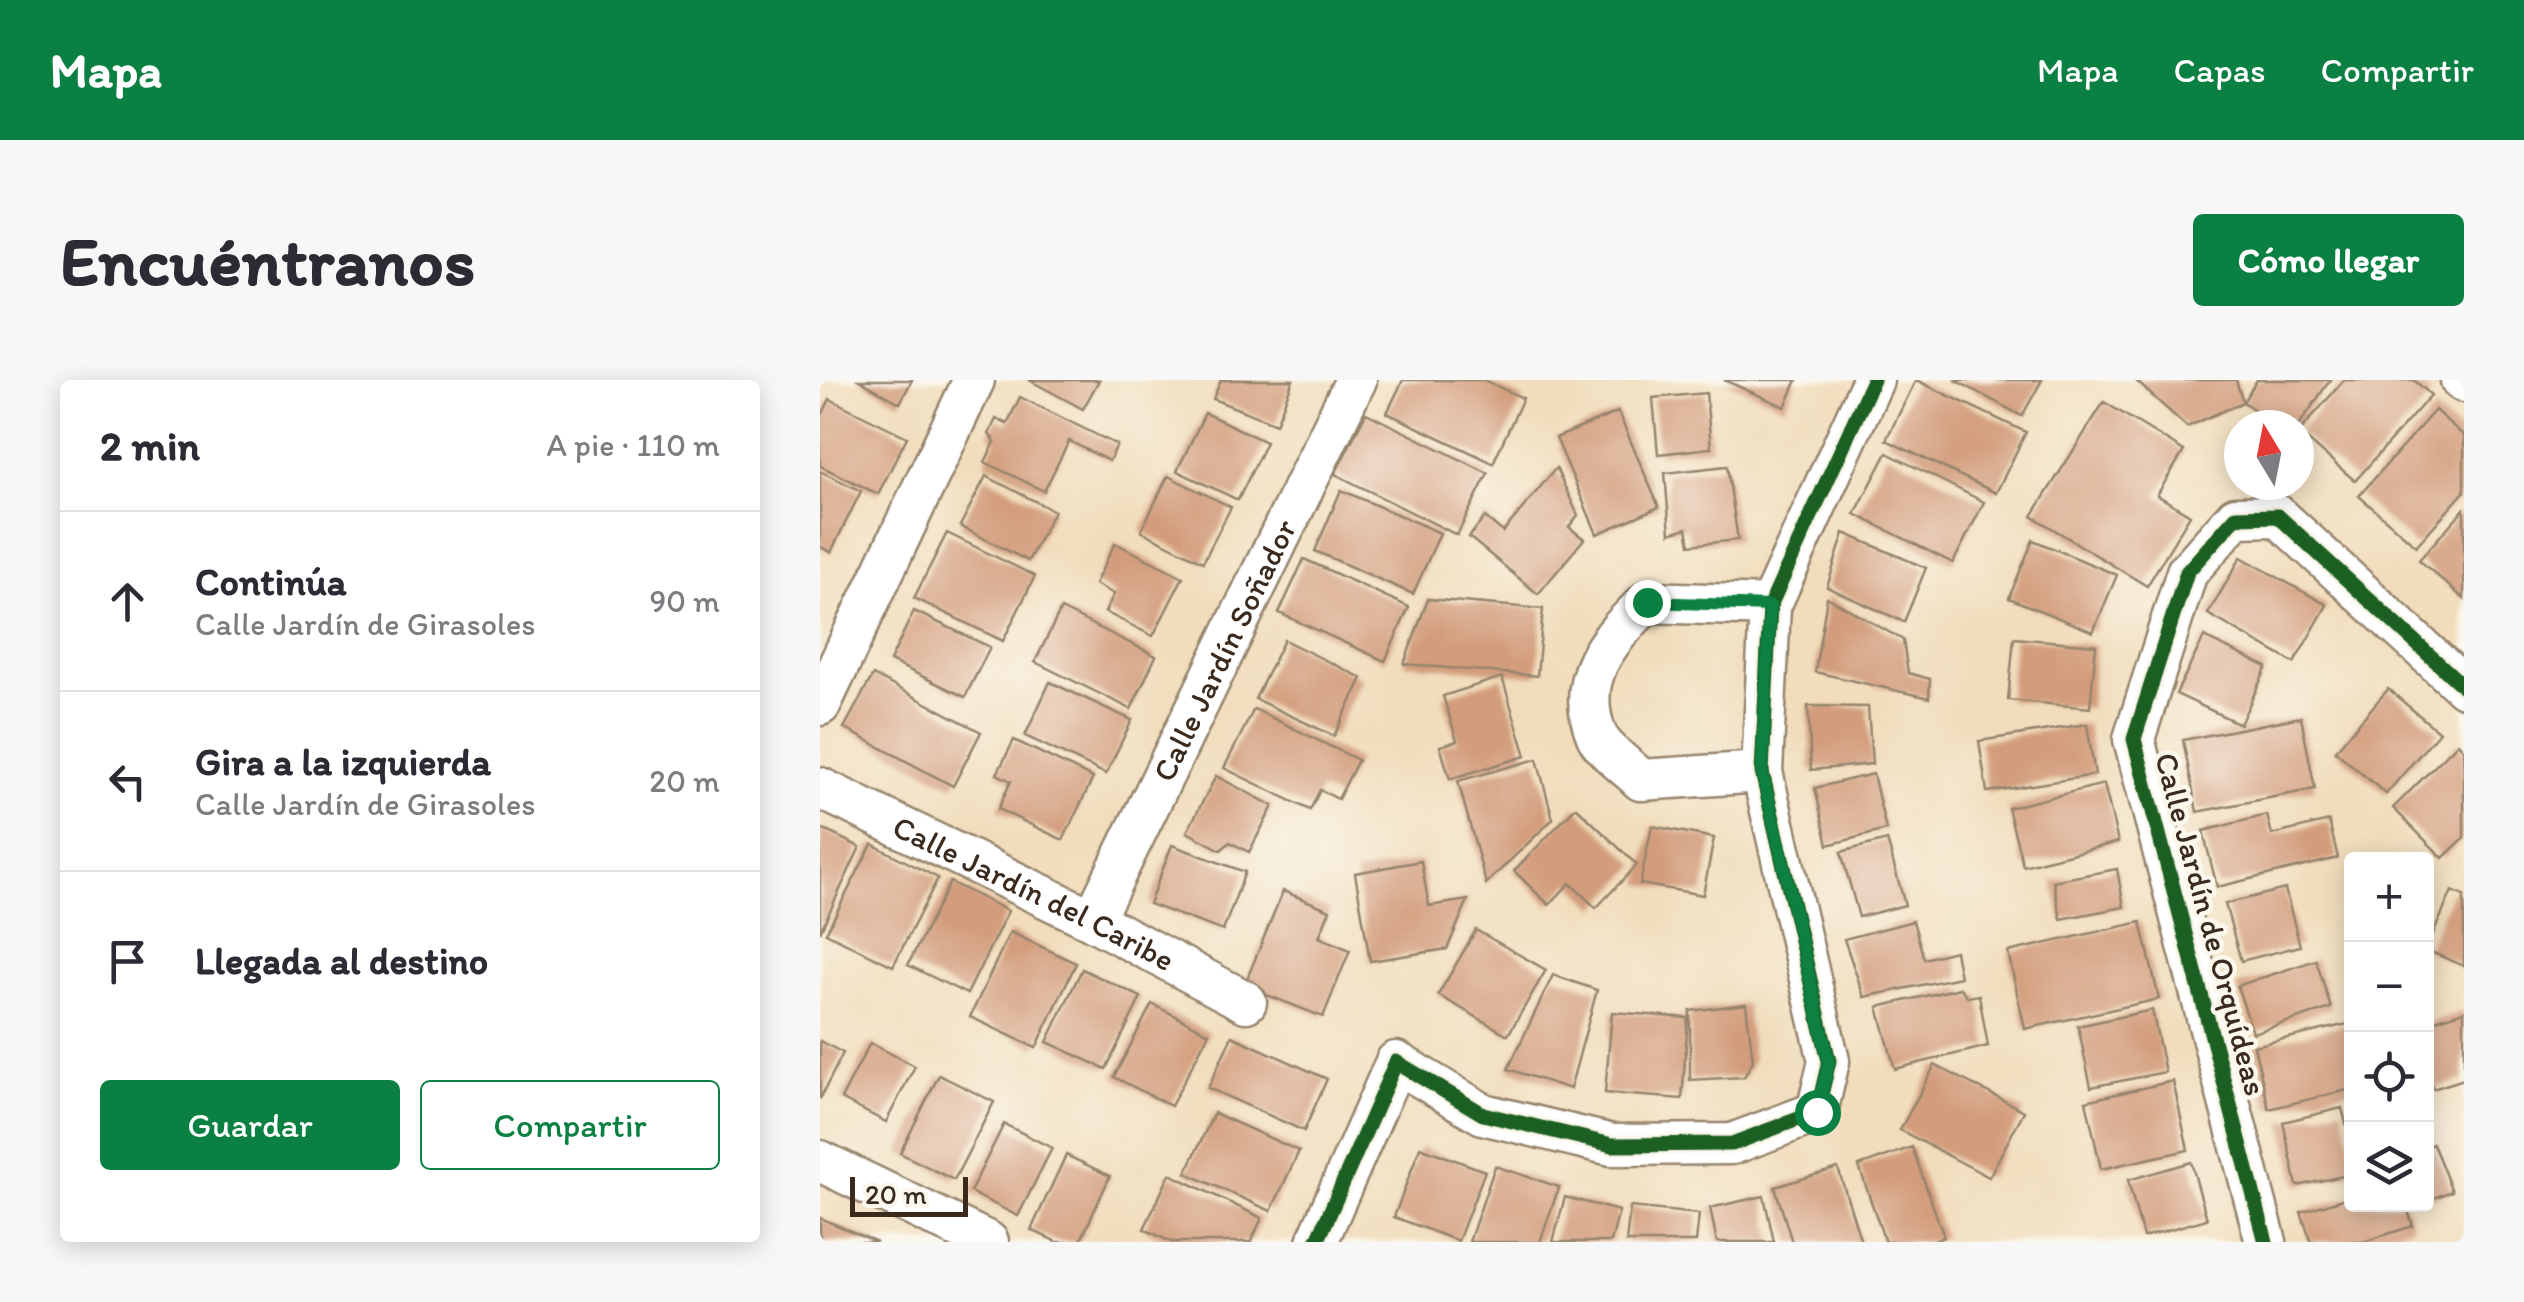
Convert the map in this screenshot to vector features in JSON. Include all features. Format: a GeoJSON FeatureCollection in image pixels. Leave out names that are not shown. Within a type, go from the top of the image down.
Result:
{"type":"FeatureCollection","features":[{"type":"Feature","properties":{"kind":"street"},"geometry":{"type":"LineString","coordinates":[[820,705],[974,380]]}},
{"type":"Feature","properties":{"kind":"street","name":"Calle Jardín Soñador"},"geometry":{"type":"LineString","coordinates":[[1093,920],[1356,380]]}},
{"type":"Feature","properties":{"kind":"street"},"geometry":{"type":"LineString","coordinates":[[1316,1242],[1396,1062],[1483,1114],[1612,1145],[1732,1144],[1817,1112],[1829,1062],[1762,772],[1770,606],[1873,380]]}},
{"type":"Feature","properties":{"kind":"street","name":"Calle Jardín de Orquídeas"},"geometry":{"type":"LineString","coordinates":[[2266,1242],[2134,740],[2187,572],[2236,517],[2278,516],[2464,687]]}},
{"type":"Feature","properties":{"kind":"street"},"geometry":{"type":"LineString","coordinates":[[1762,772],[1640,780],[1598,738],[1587,685],[1614,634],[1647,602],[1770,606]]}},
{"type":"Feature","properties":{"kind":"street","name":"Calle Jardín del Caribe"},"geometry":{"type":"LineString","coordinates":[[820,788],[1093,920],[1246,1002]]}},
{"type":"Feature","properties":{"kind":"street"},"geometry":{"type":"LineString","coordinates":[[820,1160],[933,1230],[988,1242]]}},
{"type":"Feature","properties":{"kind":"building"},"geometry":{"type":"Polygon","coordinates":[[[859,380],[912,380],[900,403],[859,380]]]}},
{"type":"Feature","properties":{"kind":"building"},"geometry":{"type":"Polygon","coordinates":[[[1029,380],[1099,380],[1083,409],[1029,380]]]}},
{"type":"Feature","properties":{"kind":"building"},"geometry":{"type":"Polygon","coordinates":[[[1221,380],[1293,380],[1276,424],[1213,399],[1221,380]]]}},
{"type":"Feature","properties":{"kind":"building"},"geometry":{"type":"Polygon","coordinates":[[[1403,380],[1484,380],[1523,398],[1493,463],[1387,413],[1403,380]]]}},
{"type":"Feature","properties":{"kind":"building"},"geometry":{"type":"Polygon","coordinates":[[[1724,380],[1797,380],[1785,407],[1724,380]]]}},
{"type":"Feature","properties":{"kind":"building"},"geometry":{"type":"Polygon","coordinates":[[[1916,380],[2026,432],[1996,493],[1886,440],[1916,380]]]}},
{"type":"Feature","properties":{"kind":"building"},"geometry":{"type":"Polygon","coordinates":[[[1955,380],[2042,380],[2022,416],[1955,380]]]}},
{"type":"Feature","properties":{"kind":"building"},"geometry":{"type":"Polygon","coordinates":[[[2135,380],[2236,380],[2243,402],[2187,427],[2135,380]]]}},
{"type":"Feature","properties":{"kind":"building"},"geometry":{"type":"Polygon","coordinates":[[[2257,380],[2330,380],[2309,410],[2255,410],[2243,402],[2257,380]]]}},
{"type":"Feature","properties":{"kind":"building"},"geometry":{"type":"Polygon","coordinates":[[[2344,380],[2414,380],[2431,395],[2355,481],[2314,445],[2314,415],[2344,380]]]}},
{"type":"Feature","properties":{"kind":"building"},"geometry":{"type":"Polygon","coordinates":[[[1706,393],[1711,448],[1658,454],[1653,398],[1706,393]]]}},
{"type":"Feature","properties":{"kind":"building"},"geometry":{"type":"Polygon","coordinates":[[[1020,397],[1117,445],[1109,461],[1069,441],[1044,491],[985,462],[995,442],[989,434],[996,419],[1007,424],[1020,397]]]}},
{"type":"Feature","properties":{"kind":"building"},"geometry":{"type":"Polygon","coordinates":[[[830,399],[907,437],[878,494],[820,466],[820,419],[830,399]]]}},
{"type":"Feature","properties":{"kind":"building"},"geometry":{"type":"Polygon","coordinates":[[[2104,402],[2184,451],[2157,495],[2190,515],[2147,586],[2032,516],[2104,402]]]}},
{"type":"Feature","properties":{"kind":"building"},"geometry":{"type":"Polygon","coordinates":[[[2435,410],[2464,436],[2464,492],[2416,546],[2359,496],[2435,410]]]}},
{"type":"Feature","properties":{"kind":"building"},"geometry":{"type":"Polygon","coordinates":[[[1618,412],[1659,507],[1597,534],[1556,438],[1618,412]]]}},
{"type":"Feature","properties":{"kind":"building"},"geometry":{"type":"Polygon","coordinates":[[[1205,413],[1266,442],[1238,500],[1177,471],[1205,413]]]}},
{"type":"Feature","properties":{"kind":"building"},"geometry":{"type":"Polygon","coordinates":[[[1366,413],[1488,473],[1457,535],[1335,474],[1366,413]]]}},
{"type":"Feature","properties":{"kind":"building"},"geometry":{"type":"Polygon","coordinates":[[[1887,453],[1984,502],[1953,563],[1855,514],[1887,453]]]}},
{"type":"Feature","properties":{"kind":"building"},"geometry":{"type":"Polygon","coordinates":[[[1727,466],[1738,540],[1690,545],[1687,528],[1670,533],[1665,473],[1727,466]]]}},
{"type":"Feature","properties":{"kind":"building"},"geometry":{"type":"Polygon","coordinates":[[[1556,468],[1578,515],[1569,527],[1584,539],[1538,594],[1469,537],[1485,517],[1503,532],[1556,468]]]}},
{"type":"Feature","properties":{"kind":"building"},"geometry":{"type":"Polygon","coordinates":[[[820,471],[861,491],[831,552],[820,547],[820,471]]]}},
{"type":"Feature","properties":{"kind":"building"},"geometry":{"type":"Polygon","coordinates":[[[986,476],[1054,511],[1028,561],[960,526],[986,476]]]}},
{"type":"Feature","properties":{"kind":"building"},"geometry":{"type":"Polygon","coordinates":[[[1168,476],[1231,507],[1203,562],[1141,531],[1168,476]]]}},
{"type":"Feature","properties":{"kind":"building"},"geometry":{"type":"Polygon","coordinates":[[[1341,490],[1440,533],[1413,594],[1315,551],[1341,490]]]}},
{"type":"Feature","properties":{"kind":"building"},"geometry":{"type":"Polygon","coordinates":[[[2464,509],[2464,599],[2419,560],[2464,509]]]}},
{"type":"Feature","properties":{"kind":"building"},"geometry":{"type":"Polygon","coordinates":[[[947,533],[1035,576],[1003,641],[914,598],[947,533]]]}},
{"type":"Feature","properties":{"kind":"building"},"geometry":{"type":"Polygon","coordinates":[[[1844,533],[1926,568],[1904,622],[1827,587],[1844,533]]]}},
{"type":"Feature","properties":{"kind":"building"},"geometry":{"type":"Polygon","coordinates":[[[2033,540],[2117,575],[2093,632],[2009,598],[2033,540]]]}},
{"type":"Feature","properties":{"kind":"building"},"geometry":{"type":"Polygon","coordinates":[[[1115,543],[1183,577],[1153,636],[1105,612],[1114,594],[1095,584],[1115,543]]]}},
{"type":"Feature","properties":{"kind":"building"},"geometry":{"type":"Polygon","coordinates":[[[2241,557],[2327,605],[2294,663],[2208,614],[2241,557]]]}},
{"type":"Feature","properties":{"kind":"building"},"geometry":{"type":"Polygon","coordinates":[[[1304,559],[1409,607],[1385,661],[1279,613],[1304,559]]]}},
{"type":"Feature","properties":{"kind":"building"},"geometry":{"type":"Polygon","coordinates":[[[1827,597],[1903,640],[1908,673],[1930,679],[1929,698],[1815,672],[1827,597]]]}},
{"type":"Feature","properties":{"kind":"building"},"geometry":{"type":"Polygon","coordinates":[[[1428,599],[1543,609],[1537,676],[1404,664],[1428,599]]]}},
{"type":"Feature","properties":{"kind":"building"},"geometry":{"type":"Polygon","coordinates":[[[1061,609],[1156,656],[1131,709],[1035,662],[1061,609]]]}},
{"type":"Feature","properties":{"kind":"building"},"geometry":{"type":"Polygon","coordinates":[[[914,611],[990,647],[965,697],[890,661],[914,611]]]}},
{"type":"Feature","properties":{"kind":"building"},"geometry":{"type":"Polygon","coordinates":[[[2204,637],[2267,667],[2240,724],[2176,694],[2204,637]]]}},
{"type":"Feature","properties":{"kind":"building"},"geometry":{"type":"Polygon","coordinates":[[[2014,638],[2096,645],[2090,708],[2008,700],[2014,638]]]}},
{"type":"Feature","properties":{"kind":"building"},"geometry":{"type":"Polygon","coordinates":[[[1284,640],[1362,678],[1334,736],[1255,699],[1284,640]]]}},
{"type":"Feature","properties":{"kind":"building"},"geometry":{"type":"Polygon","coordinates":[[[873,675],[981,732],[953,786],[844,728],[873,675]]]}},
{"type":"Feature","properties":{"kind":"building"},"geometry":{"type":"Polygon","coordinates":[[[1502,677],[1526,756],[1450,779],[1440,746],[1457,741],[1443,696],[1502,677]]]}},
{"type":"Feature","properties":{"kind":"building"},"geometry":{"type":"Polygon","coordinates":[[[1050,682],[1132,720],[1106,774],[1025,736],[1050,682]]]}},
{"type":"Feature","properties":{"kind":"building"},"geometry":{"type":"Polygon","coordinates":[[[2388,689],[2439,732],[2386,794],[2335,751],[2388,689]]]}},
{"type":"Feature","properties":{"kind":"building"},"geometry":{"type":"Polygon","coordinates":[[[1808,706],[1868,707],[1872,764],[1811,770],[1808,706]]]}},
{"type":"Feature","properties":{"kind":"building"},"geometry":{"type":"Polygon","coordinates":[[[1254,709],[1358,760],[1338,799],[1320,790],[1310,810],[1224,768],[1254,709]]]}},
{"type":"Feature","properties":{"kind":"building"},"geometry":{"type":"Polygon","coordinates":[[[2301,717],[2315,789],[2197,812],[2183,740],[2301,717]]]}},
{"type":"Feature","properties":{"kind":"building"},"geometry":{"type":"Polygon","coordinates":[[[2087,724],[2095,775],[1987,792],[1979,741],[2087,724]]]}},
{"type":"Feature","properties":{"kind":"building"},"geometry":{"type":"Polygon","coordinates":[[[1014,740],[1093,778],[1063,840],[998,809],[1011,781],[997,774],[1014,740]]]}},
{"type":"Feature","properties":{"kind":"building"},"geometry":{"type":"Polygon","coordinates":[[[2458,743],[2464,750],[2464,838],[2443,858],[2393,808],[2458,743]]]}},
{"type":"Feature","properties":{"kind":"building"},"geometry":{"type":"Polygon","coordinates":[[[1537,759],[1553,819],[1486,884],[1458,781],[1537,759]]]}},
{"type":"Feature","properties":{"kind":"building"},"geometry":{"type":"Polygon","coordinates":[[[1873,774],[1886,830],[1828,845],[1815,788],[1873,774]]]}},
{"type":"Feature","properties":{"kind":"building"},"geometry":{"type":"Polygon","coordinates":[[[1216,776],[1273,806],[1249,852],[1230,842],[1221,850],[1187,832],[1216,776]]]}},
{"type":"Feature","properties":{"kind":"building"},"geometry":{"type":"Polygon","coordinates":[[[2104,784],[2118,842],[2023,866],[2008,808],[2104,784]]]}},
{"type":"Feature","properties":{"kind":"building"},"geometry":{"type":"Polygon","coordinates":[[[1576,807],[1637,865],[1596,908],[1570,883],[1549,905],[1514,871],[1576,807]]]}},
{"type":"Feature","properties":{"kind":"building"},"geometry":{"type":"Polygon","coordinates":[[[2267,815],[2272,835],[2329,821],[2338,858],[2217,887],[2203,831],[2267,815]]]}},
{"type":"Feature","properties":{"kind":"building"},"geometry":{"type":"Polygon","coordinates":[[[1652,826],[1714,838],[1703,895],[1640,884],[1652,826]]]}},
{"type":"Feature","properties":{"kind":"building"},"geometry":{"type":"Polygon","coordinates":[[[820,828],[860,847],[820,932],[820,828]]]}},
{"type":"Feature","properties":{"kind":"building"},"geometry":{"type":"Polygon","coordinates":[[[1887,840],[1905,905],[1859,917],[1841,852],[1887,840]]]}},
{"type":"Feature","properties":{"kind":"building"},"geometry":{"type":"Polygon","coordinates":[[[872,844],[938,878],[893,966],[826,933],[872,844]]]}},
{"type":"Feature","properties":{"kind":"building"},"geometry":{"type":"Polygon","coordinates":[[[1172,845],[1245,872],[1223,931],[1149,904],[1172,845]]]}},
{"type":"Feature","properties":{"kind":"building"},"geometry":{"type":"Polygon","coordinates":[[[1421,861],[1429,906],[1468,900],[1447,949],[1370,961],[1355,873],[1421,861]]]}},
{"type":"Feature","properties":{"kind":"building"},"geometry":{"type":"Polygon","coordinates":[[[2117,869],[2124,907],[2061,919],[2053,881],[2117,869]]]}},
{"type":"Feature","properties":{"kind":"building"},"geometry":{"type":"Polygon","coordinates":[[[950,882],[1008,911],[967,994],[908,965],[950,882]]]}},
{"type":"Feature","properties":{"kind":"building"},"geometry":{"type":"Polygon","coordinates":[[[2285,889],[2300,946],[2241,961],[2225,904],[2285,889]]]}},
{"type":"Feature","properties":{"kind":"building"},"geometry":{"type":"Polygon","coordinates":[[[1283,891],[1330,910],[1319,937],[1350,950],[1323,1017],[1244,986],[1283,891]]]}},
{"type":"Feature","properties":{"kind":"building"},"geometry":{"type":"Polygon","coordinates":[[[2452,891],[2464,896],[2464,966],[2434,953],[2434,932],[2452,891]]]}},
{"type":"Feature","properties":{"kind":"building"},"geometry":{"type":"Polygon","coordinates":[[[1913,921],[1924,959],[1955,951],[1960,977],[1864,997],[1844,939],[1913,921]]]}},
{"type":"Feature","properties":{"kind":"building"},"geometry":{"type":"Polygon","coordinates":[[[2141,922],[2159,999],[2025,1029],[2008,952],[2141,922]]]}},
{"type":"Feature","properties":{"kind":"building"},"geometry":{"type":"Polygon","coordinates":[[[1476,930],[1546,970],[1508,1035],[1438,995],[1476,930]]]}},
{"type":"Feature","properties":{"kind":"building"},"geometry":{"type":"Polygon","coordinates":[[[1010,932],[1076,963],[1036,1048],[970,1017],[1010,932]]]}},
{"type":"Feature","properties":{"kind":"building"},"geometry":{"type":"Polygon","coordinates":[[[2316,960],[2331,1008],[2253,1033],[2237,986],[2316,960]]]}},
{"type":"Feature","properties":{"kind":"building"},"geometry":{"type":"Polygon","coordinates":[[[1082,969],[1141,997],[1106,1069],[1047,1042],[1082,969]]]}},
{"type":"Feature","properties":{"kind":"building"},"geometry":{"type":"Polygon","coordinates":[[[1553,975],[1597,990],[1570,1089],[1508,1069],[1553,975]]]}},
{"type":"Feature","properties":{"kind":"building"},"geometry":{"type":"Polygon","coordinates":[[[1960,988],[1968,997],[1979,995],[1988,1046],[1895,1069],[1878,1007],[1960,988]]]}},
{"type":"Feature","properties":{"kind":"building"},"geometry":{"type":"Polygon","coordinates":[[[1152,1004],[1209,1033],[1171,1106],[1114,1077],[1152,1004]]]}},
{"type":"Feature","properties":{"kind":"building"},"geometry":{"type":"Polygon","coordinates":[[[1746,1004],[1753,1061],[1744,1077],[1690,1080],[1690,1011],[1746,1004]]]}},
{"type":"Feature","properties":{"kind":"building"},"geometry":{"type":"Polygon","coordinates":[[[2152,1010],[2165,1072],[2091,1087],[2078,1026],[2152,1010]]]}},
{"type":"Feature","properties":{"kind":"building"},"geometry":{"type":"Polygon","coordinates":[[[2464,1011],[2464,1079],[2434,1089],[2434,1032],[2434,1020],[2464,1011]]]}},
{"type":"Feature","properties":{"kind":"building"},"geometry":{"type":"Polygon","coordinates":[[[1612,1012],[1688,1018],[1682,1099],[1605,1093],[1612,1012]]]}},
{"type":"Feature","properties":{"kind":"building"},"geometry":{"type":"Polygon","coordinates":[[[2344,1025],[2344,1091],[2269,1109],[2254,1046],[2344,1025]]]}},
{"type":"Feature","properties":{"kind":"building"},"geometry":{"type":"Polygon","coordinates":[[[1232,1036],[1327,1079],[1304,1131],[1208,1088],[1232,1036]]]}},
{"type":"Feature","properties":{"kind":"building"},"geometry":{"type":"Polygon","coordinates":[[[820,1041],[843,1053],[820,1099],[820,1041]]]}},
{"type":"Feature","properties":{"kind":"building"},"geometry":{"type":"Polygon","coordinates":[[[870,1043],[915,1066],[886,1122],[841,1099],[870,1043]]]}},
{"type":"Feature","properties":{"kind":"building"},"geometry":{"type":"Polygon","coordinates":[[[1935,1065],[2024,1111],[1989,1177],[1900,1130],[1935,1065]]]}},
{"type":"Feature","properties":{"kind":"building"},"geometry":{"type":"Polygon","coordinates":[[[939,1075],[994,1102],[954,1180],[900,1153],[939,1075]]]}},
{"type":"Feature","properties":{"kind":"building"},"geometry":{"type":"Polygon","coordinates":[[[2173,1081],[2188,1150],[2101,1169],[2086,1101],[2173,1081]]]}},
{"type":"Feature","properties":{"kind":"building"},"geometry":{"type":"Polygon","coordinates":[[[2342,1108],[2344,1176],[2297,1186],[2283,1122],[2342,1108]]]}},
{"type":"Feature","properties":{"kind":"building"},"geometry":{"type":"Polygon","coordinates":[[[1214,1113],[1299,1151],[1271,1211],[1186,1173],[1214,1113]]]}},
{"type":"Feature","properties":{"kind":"building"},"geometry":{"type":"Polygon","coordinates":[[[1004,1124],[1052,1148],[1018,1216],[970,1192],[1004,1124]]]}},
{"type":"Feature","properties":{"kind":"building"},"geometry":{"type":"Polygon","coordinates":[[[2434,1146],[2452,1191],[2434,1198],[2434,1146]]]}},
{"type":"Feature","properties":{"kind":"building"},"geometry":{"type":"Polygon","coordinates":[[[1420,1147],[1485,1171],[1458,1241],[1394,1217],[1420,1147]]]}},
{"type":"Feature","properties":{"kind":"building"},"geometry":{"type":"Polygon","coordinates":[[[1912,1147],[1944,1237],[1930,1242],[1885,1242],[1859,1166],[1912,1147]]]}},
{"type":"Feature","properties":{"kind":"building"},"geometry":{"type":"Polygon","coordinates":[[[1066,1155],[1110,1176],[1080,1242],[1057,1242],[1031,1230],[1066,1155]]]}},
{"type":"Feature","properties":{"kind":"building"},"geometry":{"type":"Polygon","coordinates":[[[2191,1162],[2207,1219],[2143,1237],[2128,1180],[2191,1162]]]}},
{"type":"Feature","properties":{"kind":"building"},"geometry":{"type":"Polygon","coordinates":[[[1495,1166],[1559,1187],[1540,1242],[1469,1242],[1495,1166]]]}},
{"type":"Feature","properties":{"kind":"building"},"geometry":{"type":"Polygon","coordinates":[[[1838,1168],[1861,1242],[1792,1242],[1775,1187],[1838,1168]]]}},
{"type":"Feature","properties":{"kind":"building"},"geometry":{"type":"Polygon","coordinates":[[[1170,1174],[1262,1218],[1251,1242],[1171,1242],[1144,1229],[1170,1174]]]}},
{"type":"Feature","properties":{"kind":"building"},"geometry":{"type":"Polygon","coordinates":[[[1764,1196],[1774,1242],[1717,1242],[1710,1208],[1764,1196]]]}},
{"type":"Feature","properties":{"kind":"building"},"geometry":{"type":"Polygon","coordinates":[[[1565,1197],[1619,1211],[1611,1242],[1553,1242],[1565,1197]]]}},
{"type":"Feature","properties":{"kind":"building"},"geometry":{"type":"Polygon","coordinates":[[[2344,1199],[2344,1212],[2409,1212],[2413,1226],[2363,1242],[2311,1242],[2301,1212],[2344,1199]]]}},
{"type":"Feature","properties":{"kind":"building"},"geometry":{"type":"Polygon","coordinates":[[[1630,1207],[1699,1214],[1696,1242],[1626,1242],[1630,1207]]]}},
{"type":"Feature","properties":{"kind":"building"},"geometry":{"type":"Polygon","coordinates":[[[820,1218],[877,1242],[820,1242],[820,1218]]]}},
{"type":"Feature","properties":{"kind":"cycle path"},"geometry":{"type":"LineString","coordinates":[[1317,1242],[1396,1062],[1483,1114],[1612,1145],[1732,1144],[1817,1112],[1829,1061],[1762,772],[1770,606],[1873,380]]}},
{"type":"Feature","properties":{"kind":"cycle path"},"geometry":{"type":"LineString","coordinates":[[2266,1242],[2134,739],[2187,572],[2236,517],[2278,516],[2464,687]]}},
{"type":"Feature","properties":{"kind":"route"},"geometry":{"type":"LineString","coordinates":[[1647,602],[1770,606],[1762,772],[1829,1062],[1817,1112]]}}]}
